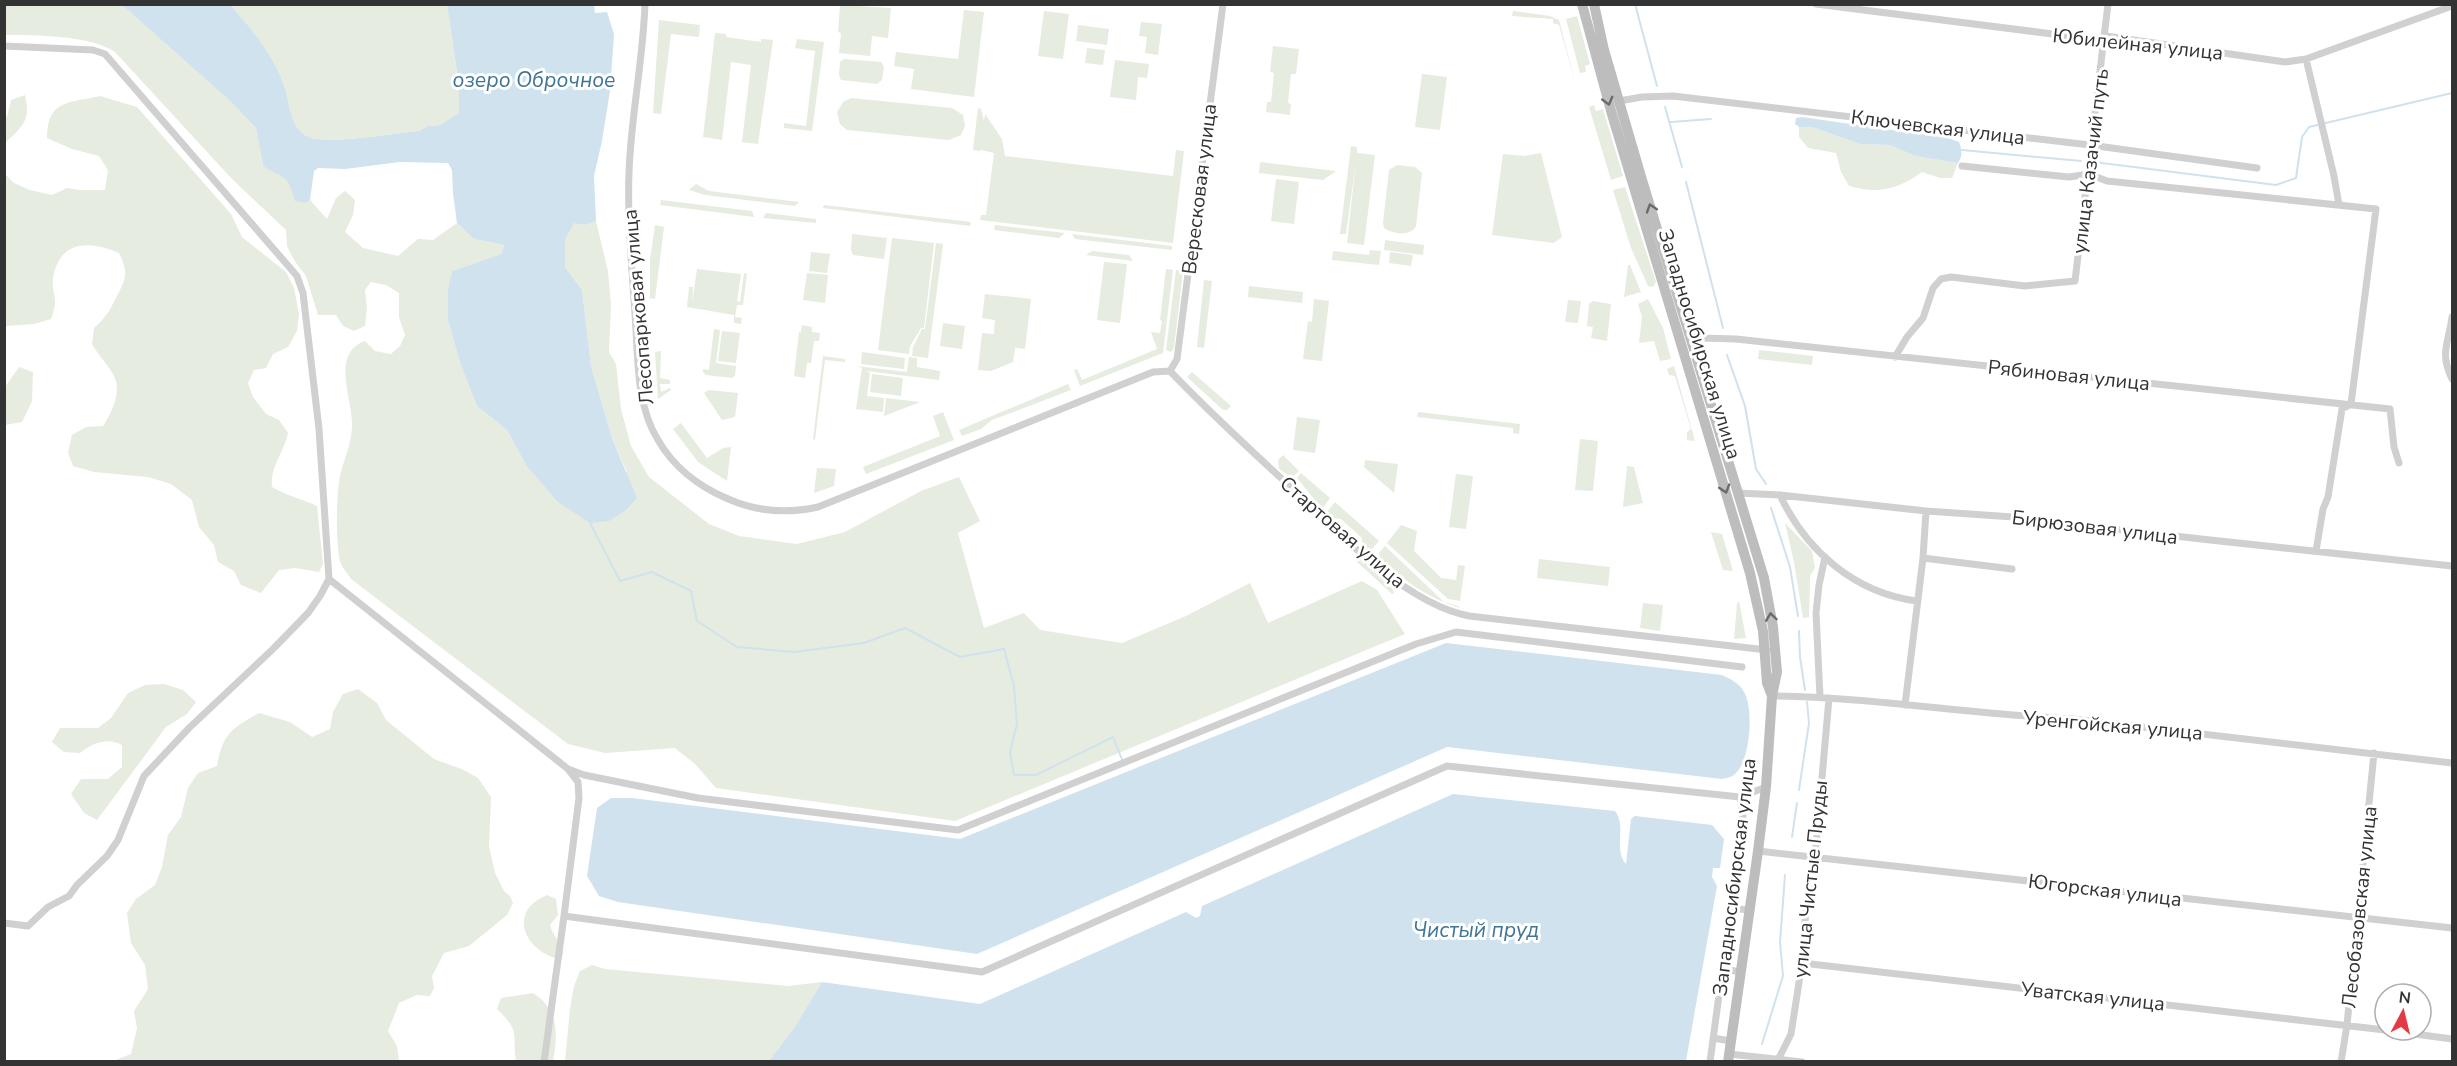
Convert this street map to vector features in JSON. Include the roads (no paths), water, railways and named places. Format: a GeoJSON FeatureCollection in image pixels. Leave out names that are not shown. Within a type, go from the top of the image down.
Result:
{"type":"FeatureCollection","features":[{"type":"Feature","properties":{"kind":"main road","name":"Западносибирская улица"},"geometry":{"type":"LineString","coordinates":[[1582,4],[1614,122],[1744,554],[1763,631],[1777,672],[1772,696],[1766,788],[1729,1058]]}},
{"type":"Feature","properties":{"kind":"main road","name":"Западносибирская улица"},"geometry":{"type":"LineString","coordinates":[[1594,4],[1619,101],[1764,578],[1770,650]]}},
{"type":"Feature","properties":{"kind":"street","name":"Лесопарковая улица"},"geometry":{"type":"LineString","coordinates":[[645,4],[629,172],[641,387],[649,423],[657,440],[681,470],[696,482],[717,495],[759,510],[801,511],[818,507],[1154,372],[1170,371]]}},
{"type":"Feature","properties":{"kind":"street","name":"Вересковая улица"},"geometry":{"type":"LineString","coordinates":[[1170,371],[1177,359],[1223,4]]}},
{"type":"Feature","properties":{"kind":"street","name":"Юбилейная улица"},"geometry":{"type":"LineString","coordinates":[[1816,4],[2091,39],[2106,36],[2285,62],[2306,58],[2452,6]]}},
{"type":"Feature","properties":{"kind":"street","name":"улица Казачий путь"},"geometry":{"type":"LineString","coordinates":[[1895,357],[1907,337],[1923,318],[1933,288],[1941,279],[1951,277],[2025,286],[2075,281],[2108,4]]}},
{"type":"Feature","properties":{"kind":"street"},"geometry":{"type":"LineString","coordinates":[[4,45],[93,50],[105,54],[297,276],[303,293],[319,429],[329,579],[308,613],[189,728],[144,776],[118,840],[69,896],[48,908],[28,926],[4,923]]}},
{"type":"Feature","properties":{"kind":"street"},"geometry":{"type":"LineString","coordinates":[[2306,58],[2339,205]]}},
{"type":"Feature","properties":{"kind":"street","name":"Ключевская улица"},"geometry":{"type":"LineString","coordinates":[[1619,101],[1673,96],[2090,145],[2257,168]]}},
{"type":"Feature","properties":{"kind":"street","name":"Ключевская улица"},"geometry":{"type":"LineString","coordinates":[[1962,166],[2069,177],[2089,174],[2107,181],[2376,209],[2351,404]]}},
{"type":"Feature","properties":{"kind":"street"},"geometry":{"type":"LineString","coordinates":[[2452,317],[2451,334],[2444,347],[2452,379]]}},
{"type":"Feature","properties":{"kind":"street","name":"Рябиновая улица"},"geometry":{"type":"LineString","coordinates":[[1692,340],[1736,339],[2390,410],[2394,447],[2399,464]]}},
{"type":"Feature","properties":{"kind":"street","name":"Стартовая улица"},"geometry":{"type":"LineString","coordinates":[[1170,371],[1211,413],[1344,537],[1393,578],[1437,606],[1469,616],[1770,650]]}},
{"type":"Feature","properties":{"kind":"street"},"geometry":{"type":"LineString","coordinates":[[2316,551],[2323,509],[2328,497],[2342,409],[2351,404]]}},
{"type":"Feature","properties":{"kind":"street","name":"Бирюзовая улица"},"geometry":{"type":"LineString","coordinates":[[1738,493],[1780,495],[1926,511],[2013,516],[2452,566]]}},
{"type":"Feature","properties":{"kind":"street"},"geometry":{"type":"LineString","coordinates":[[1780,495],[1790,518],[1810,544],[1843,573],[1869,589],[1895,598],[1917,601]]}},
{"type":"Feature","properties":{"kind":"street"},"geometry":{"type":"LineString","coordinates":[[1905,705],[1923,558],[1926,511]]}},
{"type":"Feature","properties":{"kind":"street"},"geometry":{"type":"LineString","coordinates":[[1820,697],[1816,613],[1825,558]]}},
{"type":"Feature","properties":{"kind":"street"},"geometry":{"type":"LineString","coordinates":[[1923,558],[2012,568]]}},
{"type":"Feature","properties":{"kind":"street"},"geometry":{"type":"LineString","coordinates":[[329,579],[568,769],[578,782],[579,798],[544,1062]]}},
{"type":"Feature","properties":{"kind":"street"},"geometry":{"type":"LineString","coordinates":[[568,769],[698,798],[958,830],[1416,644],[1456,632],[1742,667]]}},
{"type":"Feature","properties":{"kind":"street","name":"Уренгойская улица"},"geometry":{"type":"LineString","coordinates":[[1772,696],[1820,697],[2019,717],[2073,719],[2452,763]]}},
{"type":"Feature","properties":{"kind":"street","name":"улица Чистые Пруды"},"geometry":{"type":"LineString","coordinates":[[1779,1058],[1791,1034],[1802,963],[1803,933],[1815,858],[1828,698]]}},
{"type":"Feature","properties":{"kind":"street","name":"Лесобазовская улица"},"geometry":{"type":"LineString","coordinates":[[2341,1062],[2347,1025],[2374,753]]}},
{"type":"Feature","properties":{"kind":"street"},"geometry":{"type":"LineString","coordinates":[[564,916],[982,972],[1447,766],[1740,797],[1766,788]]}},
{"type":"Feature","properties":{"kind":"street"},"geometry":{"type":"LineString","coordinates":[[1710,1062],[1743,816],[1740,797]]}},
{"type":"Feature","properties":{"kind":"street","name":"Югорская улица"},"geometry":{"type":"LineString","coordinates":[[1758,850],[2452,928]]}},
{"type":"Feature","properties":{"kind":"street"},"geometry":{"type":"LineString","coordinates":[[1730,908],[1749,910]]}},
{"type":"Feature","properties":{"kind":"street","name":"Уватская улица"},"geometry":{"type":"LineString","coordinates":[[1802,963],[2373,1028]]}},
{"type":"Feature","properties":{"kind":"street"},"geometry":{"type":"LineString","coordinates":[[1722,969],[1741,972]]}},
{"type":"Feature","properties":{"kind":"street","name":"Уватская улица"},"geometry":{"type":"LineString","coordinates":[[2433,1036],[2452,1039]]}},
{"type":"Feature","properties":{"kind":"street"},"geometry":{"type":"LineString","coordinates":[[1713,1038],[1731,1041]]}},
{"type":"Feature","properties":{"kind":"street"},"geometry":{"type":"LineString","coordinates":[[1729,1058],[1779,1058],[1802,1062]]}},
{"type":"Feature","properties":{"kind":"water","name":"озеро Оброчное"},"geometry":{"type":"Polygon","coordinates":[[[594,4],[595,13],[607,12],[614,34],[610,91],[594,176],[596,221],[585,225],[574,223],[565,240],[565,267],[582,290],[591,366],[612,438],[637,498],[626,510],[609,521],[590,523],[558,502],[526,465],[507,430],[477,406],[461,366],[448,321],[448,291],[452,271],[501,254],[504,245],[474,239],[457,223],[452,170],[448,163],[400,162],[345,169],[318,168],[314,171],[310,200],[306,203],[295,201],[287,181],[263,166],[256,128],[229,100],[122,5],[230,5],[268,52],[284,85],[291,114],[298,128],[309,137],[332,140],[419,131],[428,126],[440,125],[459,113],[459,86],[447,5],[594,4]]]}},
{"type":"Feature","properties":{"kind":"water"},"geometry":{"type":"Polygon","coordinates":[[[1796,118],[1948,138],[1959,142],[1961,157],[1958,163],[1915,156],[1890,145],[1860,144],[1812,127],[1799,127],[1795,124],[1796,118]]]}},
{"type":"Feature","properties":{"kind":"water"},"geometry":{"type":"Polygon","coordinates":[[[1446,643],[1722,675],[1740,686],[1748,704],[1750,725],[1744,759],[1735,774],[1722,779],[1447,747],[977,954],[618,902],[599,896],[587,876],[597,808],[611,798],[632,798],[960,839],[1446,643]]]}},
{"type":"Feature","properties":{"kind":"water","name":"Чистый пруд"},"geometry":{"type":"Polygon","coordinates":[[[1453,794],[1615,811],[1620,824],[1620,852],[1626,864],[1631,819],[1635,816],[1712,825],[1724,839],[1720,868],[1713,868],[1712,877],[1717,886],[1686,1061],[769,1061],[794,1028],[822,982],[980,1004],[1186,912],[1196,918],[1200,916],[1202,906],[1453,794]]]}},
{"type":"Feature","properties":{"kind":"waterway"},"geometry":{"type":"LineString","coordinates":[[1635,4],[1657,86]]}},
{"type":"Feature","properties":{"kind":"waterway"},"geometry":{"type":"LineString","coordinates":[[2094,162],[2276,185],[2296,178],[2302,137],[2309,127],[2452,93]]}},
{"type":"Feature","properties":{"kind":"waterway"},"geometry":{"type":"LineString","coordinates":[[1665,107],[1682,167]]}},
{"type":"Feature","properties":{"kind":"waterway"},"geometry":{"type":"LineString","coordinates":[[1671,122],[1711,119]]}},
{"type":"Feature","properties":{"kind":"waterway"},"geometry":{"type":"LineString","coordinates":[[1962,150],[2081,161]]}},
{"type":"Feature","properties":{"kind":"waterway"},"geometry":{"type":"LineString","coordinates":[[1686,182],[1723,328]]}},
{"type":"Feature","properties":{"kind":"waterway"},"geometry":{"type":"LineString","coordinates":[[1727,355],[1745,406],[1756,469],[1766,484]]}},
{"type":"Feature","properties":{"kind":"waterway"},"geometry":{"type":"LineString","coordinates":[[1771,508],[1790,567],[1798,616]]}},
{"type":"Feature","properties":{"kind":"waterway"},"geometry":{"type":"LineString","coordinates":[[590,523],[620,581],[652,572],[691,591],[697,621],[737,647],[794,652],[864,643],[905,628],[960,657],[1004,649],[1014,686],[1017,724],[1010,752],[1014,775],[1036,775],[1113,737],[1123,762]]}},
{"type":"Feature","properties":{"kind":"waterway"},"geometry":{"type":"LineString","coordinates":[[1799,631],[1805,690]]}},
{"type":"Feature","properties":{"kind":"waterway"},"geometry":{"type":"LineString","coordinates":[[1799,790],[1809,723],[1807,702]]}},
{"type":"Feature","properties":{"kind":"waterway"},"geometry":{"type":"LineString","coordinates":[[1792,837],[1797,803]]}},
{"type":"Feature","properties":{"kind":"waterway"},"geometry":{"type":"LineString","coordinates":[[1762,1044],[1783,976],[1780,942],[1785,875]]}}]}
